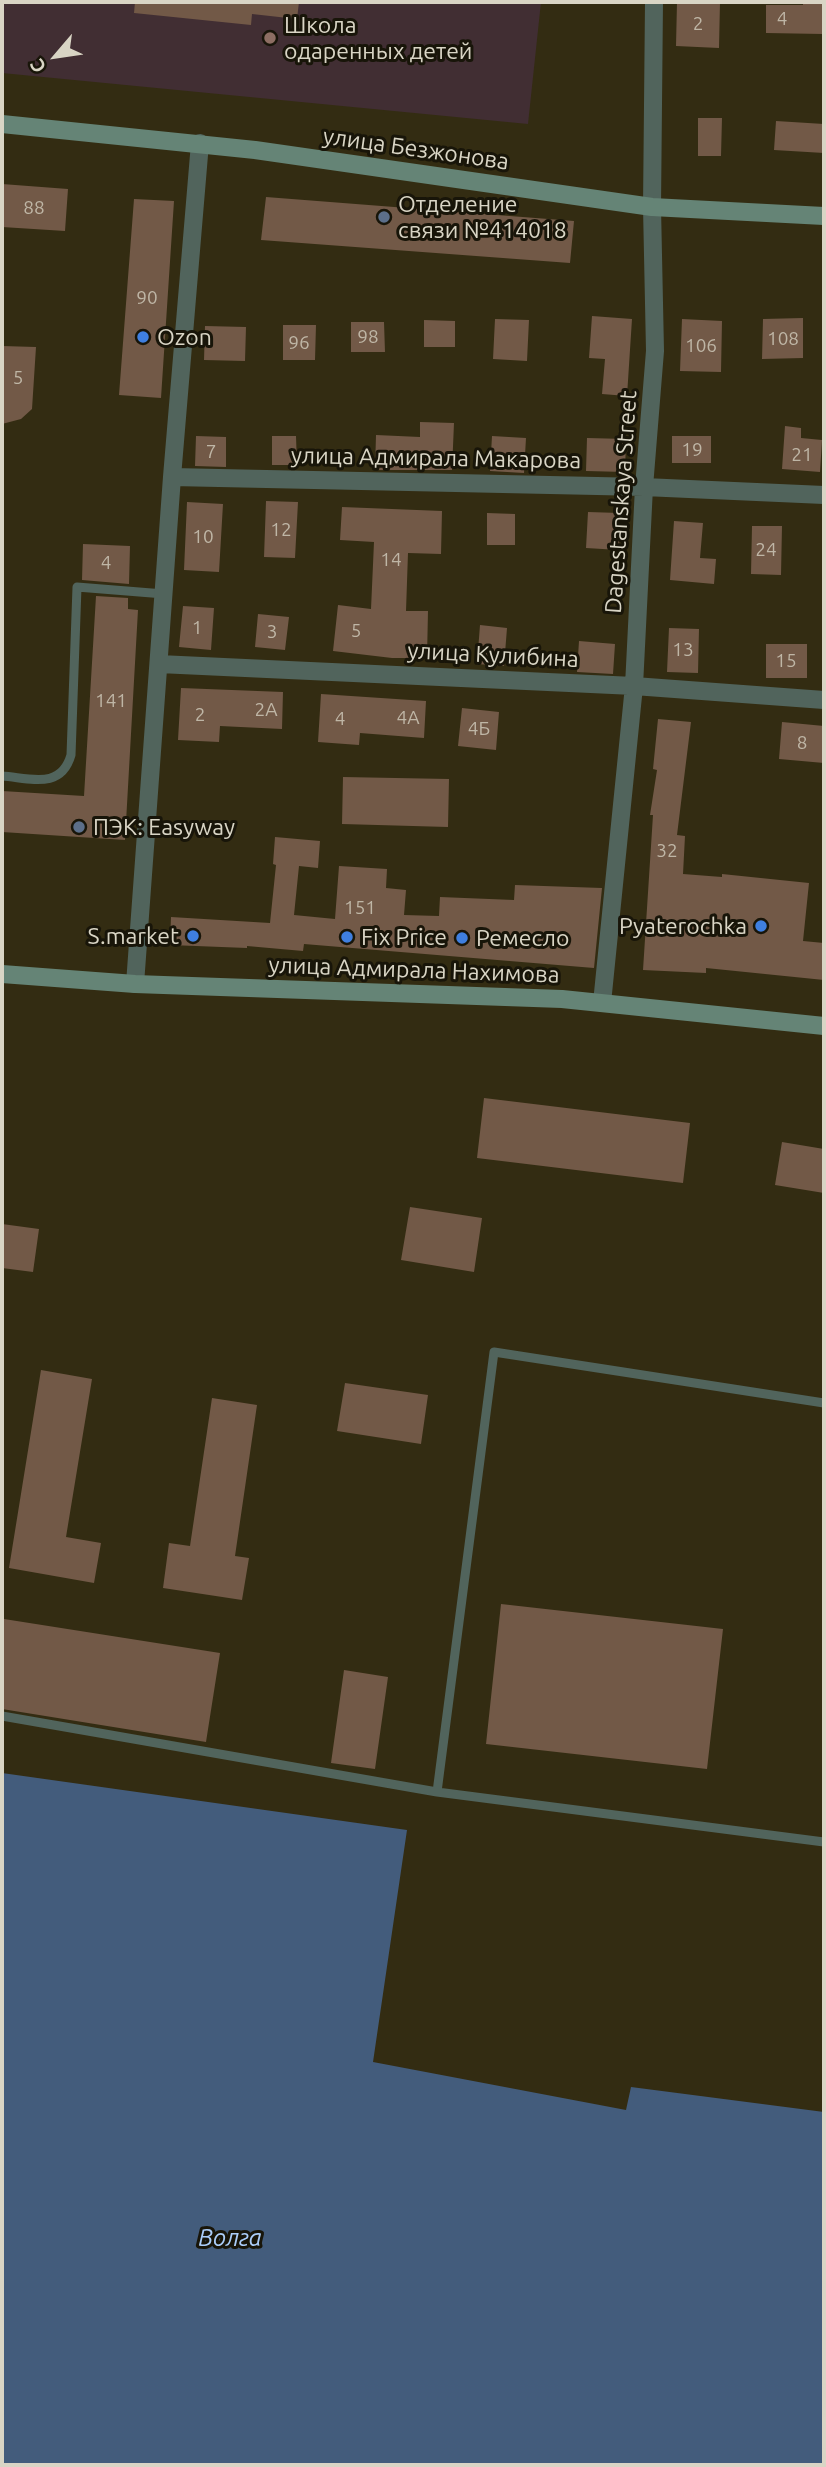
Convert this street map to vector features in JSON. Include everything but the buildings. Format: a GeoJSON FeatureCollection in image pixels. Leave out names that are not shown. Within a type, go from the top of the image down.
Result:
{"type":"FeatureCollection","features":[{"type":"Feature","properties":{"kind":"street","name":"Dagestanskaya Street"},"geometry":{"type":"LineString","coordinates":[[602,1003],[634,686],[644,487],[655,351],[652,207],[654,2]]}},
{"type":"Feature","properties":{"kind":"street","name":"улица Безжонова"},"geometry":{"type":"LineString","coordinates":[[2,124],[200,144],[652,207],[824,216]]}},
{"type":"Feature","properties":{"kind":"street"},"geometry":{"type":"LineString","coordinates":[[135,984],[172,477],[200,144]]}},
{"type":"Feature","properties":{"kind":"street","name":"улица Адмирала Макарова"},"geometry":{"type":"LineString","coordinates":[[172,477],[644,487],[824,495]]}},
{"type":"Feature","properties":{"kind":"street","name":"улица Кулибина"},"geometry":{"type":"LineString","coordinates":[[159,664],[634,686],[824,700]]}},
{"type":"Feature","properties":{"kind":"street","name":"улица Адмирала Нахимова"},"geometry":{"type":"LineString","coordinates":[[2,974],[135,984],[562,999],[824,1026]]}},
{"type":"Feature","properties":{"kind":"lane"},"geometry":{"type":"LineString","coordinates":[[2,776],[55,778],[64,773],[68,765],[71,755],[77,587],[164,594]]}},
{"type":"Feature","properties":{"kind":"lane"},"geometry":{"type":"LineString","coordinates":[[437,1792],[494,1352],[824,1403]]}},
{"type":"Feature","properties":{"kind":"lane"},"geometry":{"type":"LineString","coordinates":[[2,1716],[437,1792],[824,1842]]}},
{"type":"Feature","properties":{"kind":"shaded area","name":"Школа одаренных детей"},"geometry":{"type":"Polygon","coordinates":[[[2,2],[541,2],[528,124],[2,73],[2,2]]]}},
{"type":"Feature","properties":{"kind":"water","name":"Волга"},"geometry":{"type":"Polygon","coordinates":[[[2,1773],[407,1830],[373,2062],[626,2110],[631,2087],[824,2112],[824,2465],[2,2465],[2,1773]]]}},
{"type":"Feature","properties":{"kind":"place","name":"Школа одаренных детей"},"geometry":{"type":"Point","coordinates":[270,38]}},
{"type":"Feature","properties":{"kind":"place","name":"Отделение связи №414018"},"geometry":{"type":"Point","coordinates":[384,217]}},
{"type":"Feature","properties":{"kind":"place","name":"Ozon"},"geometry":{"type":"Point","coordinates":[143,337]}},
{"type":"Feature","properties":{"kind":"place","name":"ПЭК: Easyway"},"geometry":{"type":"Point","coordinates":[79,827]}},
{"type":"Feature","properties":{"kind":"place","name":"Pyaterochka"},"geometry":{"type":"Point","coordinates":[761,926]}},
{"type":"Feature","properties":{"kind":"place","name":"S.market"},"geometry":{"type":"Point","coordinates":[193,936]}},
{"type":"Feature","properties":{"kind":"place","name":"Fix Price"},"geometry":{"type":"Point","coordinates":[347,937]}},
{"type":"Feature","properties":{"kind":"place","name":"Ремесло"},"geometry":{"type":"Point","coordinates":[462,938]}}]}
